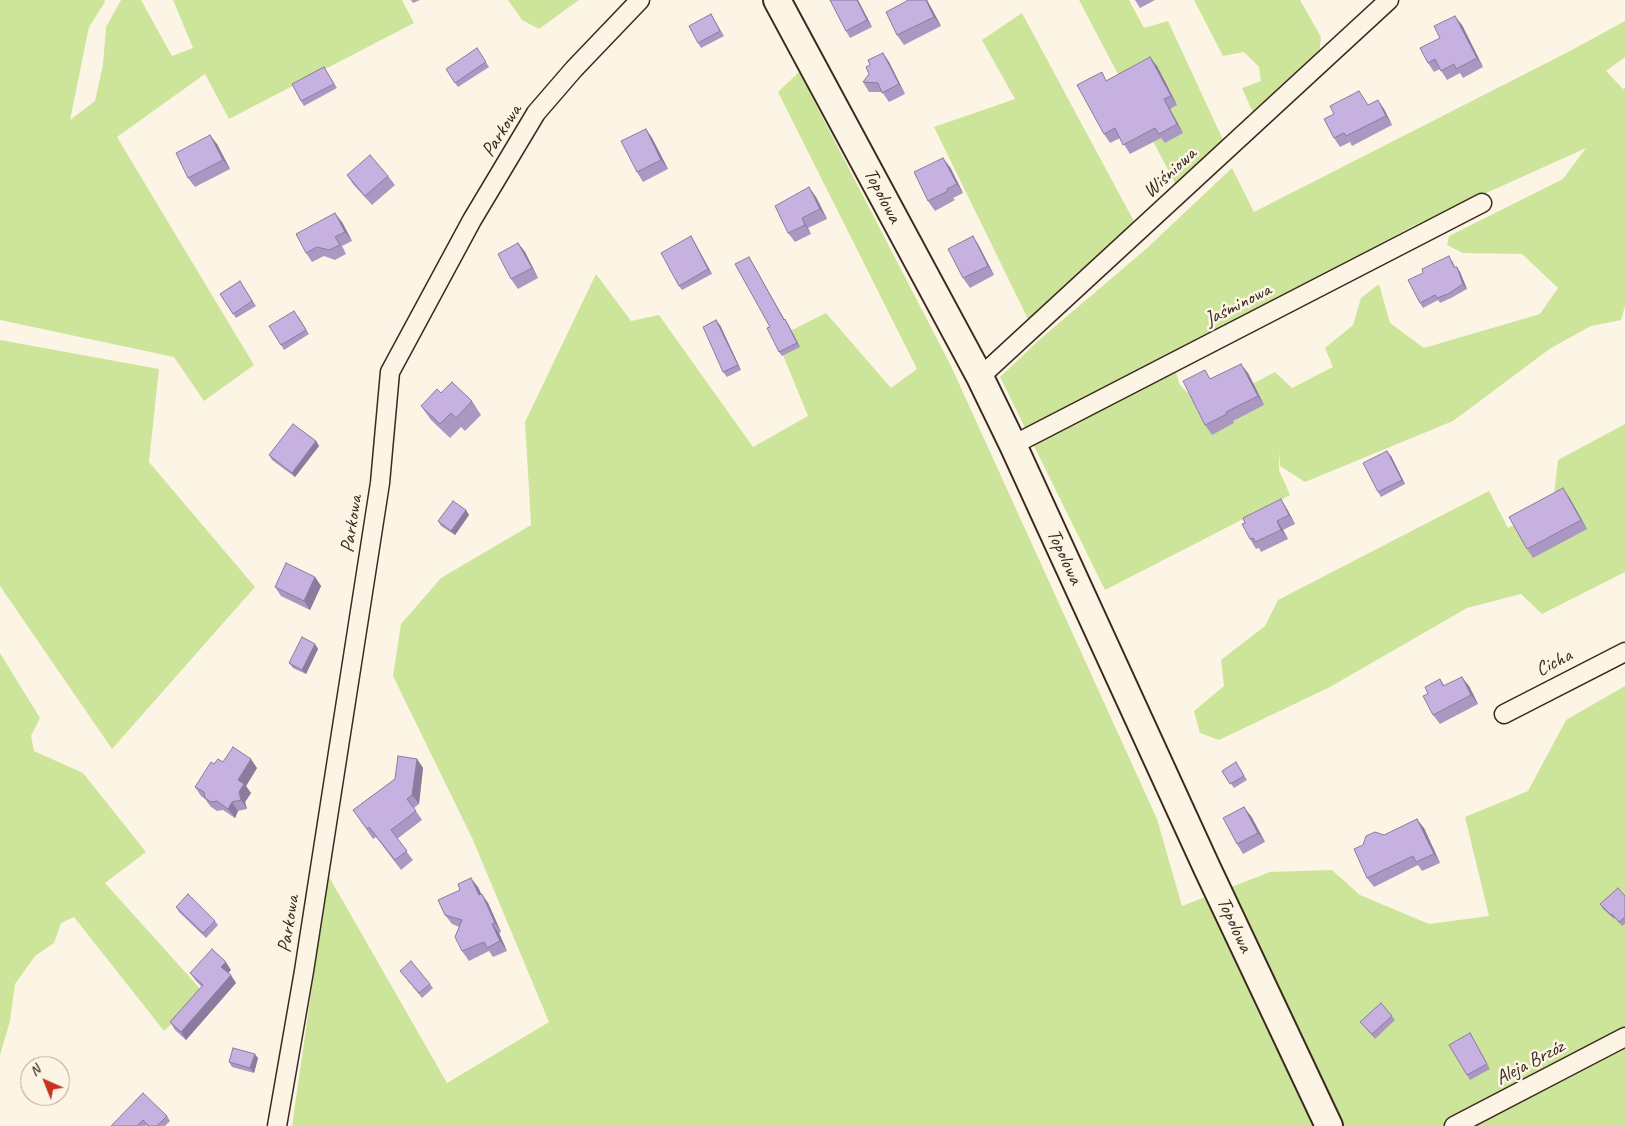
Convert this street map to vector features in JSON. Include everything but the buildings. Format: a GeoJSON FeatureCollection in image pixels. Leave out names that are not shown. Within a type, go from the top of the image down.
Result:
{"type":"FeatureCollection","features":[{"type":"Feature","properties":{"kind":"street","name":"Parkowa"},"geometry":{"type":"LineString","coordinates":[[277,1126],[304,971],[380,482],[390,372],[472,220],[536,113],[574,69],[640,0]]}},
{"type":"Feature","properties":{"kind":"street","name":"Topolowa"},"geometry":{"type":"LineString","coordinates":[[777,0],[980,377],[1195,842],[1329,1126]]}},
{"type":"Feature","properties":{"kind":"street","name":"Wiśniowa"},"geometry":{"type":"LineString","coordinates":[[980,377],[1389,0]]}},
{"type":"Feature","properties":{"kind":"street","name":"Jaśminowa"},"geometry":{"type":"LineString","coordinates":[[1013,445],[1482,203]]}},
{"type":"Feature","properties":{"kind":"street","name":"Cicha"},"geometry":{"type":"LineString","coordinates":[[1504,714],[1625,652]]}},
{"type":"Feature","properties":{"kind":"street","name":"Aleja Brzóz"},"geometry":{"type":"LineString","coordinates":[[1454,1126],[1625,1037]]}},
{"type":"Feature","properties":{"kind":"green space"},"geometry":{"type":"Polygon","coordinates":[[[0,0],[104,0],[105,2],[89,27],[70,120],[95,101],[103,65],[106,27],[121,0],[141,0],[172,56],[193,48],[173,0],[402,0],[414,23],[229,119],[205,74],[117,137],[254,365],[204,401],[174,357],[0,320],[0,0]]]}},
{"type":"Feature","properties":{"kind":"green space"},"geometry":{"type":"Polygon","coordinates":[[[508,0],[579,0],[539,29],[522,20],[508,0]]]}},
{"type":"Feature","properties":{"kind":"green space"},"geometry":{"type":"Polygon","coordinates":[[[1079,0],[1129,0],[1144,28],[1168,21],[1224,142],[1177,187],[1079,0]]]}},
{"type":"Feature","properties":{"kind":"green space"},"geometry":{"type":"Polygon","coordinates":[[[1194,0],[1300,0],[1321,37],[1319,55],[1254,115],[1242,88],[1261,81],[1259,67],[1244,52],[1223,56],[1194,0]]]}},
{"type":"Feature","properties":{"kind":"green space"},"geometry":{"type":"Polygon","coordinates":[[[1022,13],[1136,225],[1029,321],[934,127],[1015,99],[982,40],[1022,13]]]}},
{"type":"Feature","properties":{"kind":"green space"},"geometry":{"type":"Polygon","coordinates":[[[1625,21],[1625,57],[1606,71],[1623,89],[1625,88],[1625,306],[1621,320],[1591,326],[1551,348],[1453,421],[1305,482],[1280,466],[1279,451],[1279,470],[1290,495],[1105,590],[1000,377],[1039,340],[1146,249],[1232,168],[1254,212],[1625,21]],[[1586,148],[1411,227],[1171,357],[1180,385],[1194,399],[1212,405],[1275,372],[1292,388],[1333,367],[1325,348],[1353,325],[1361,298],[1379,284],[1390,323],[1424,348],[1540,314],[1558,288],[1522,254],[1463,253],[1447,245],[1449,236],[1563,179],[1586,148]]]}},
{"type":"Feature","properties":{"kind":"green space"},"geometry":{"type":"Polygon","coordinates":[[[799,72],[951,366],[1157,819],[1182,906],[1270,872],[1332,870],[1360,895],[1429,924],[1489,916],[1465,817],[1528,791],[1566,720],[1625,686],[1625,1126],[292,1126],[328,875],[447,1083],[549,1022],[473,840],[393,676],[401,624],[441,578],[531,525],[525,422],[596,274],[631,321],[659,315],[753,447],[808,416],[776,338],[826,313],[891,388],[917,369],[778,92],[799,72]]]}},
{"type":"Feature","properties":{"kind":"green space"},"geometry":{"type":"Polygon","coordinates":[[[0,340],[159,369],[149,462],[255,587],[112,749],[0,586],[0,340]]]}},
{"type":"Feature","properties":{"kind":"green space"},"geometry":{"type":"Polygon","coordinates":[[[1625,424],[1625,572],[1542,614],[1521,594],[1467,608],[1330,687],[1219,740],[1200,733],[1194,711],[1224,686],[1221,660],[1265,626],[1278,600],[1489,491],[1508,528],[1553,504],[1558,460],[1625,424]]]}},
{"type":"Feature","properties":{"kind":"green space"},"geometry":{"type":"Polygon","coordinates":[[[0,653],[40,718],[31,736],[34,751],[83,773],[146,852],[105,883],[204,993],[164,1031],[74,917],[61,923],[54,943],[35,956],[15,984],[10,1021],[0,1055],[0,653]]]}}]}
